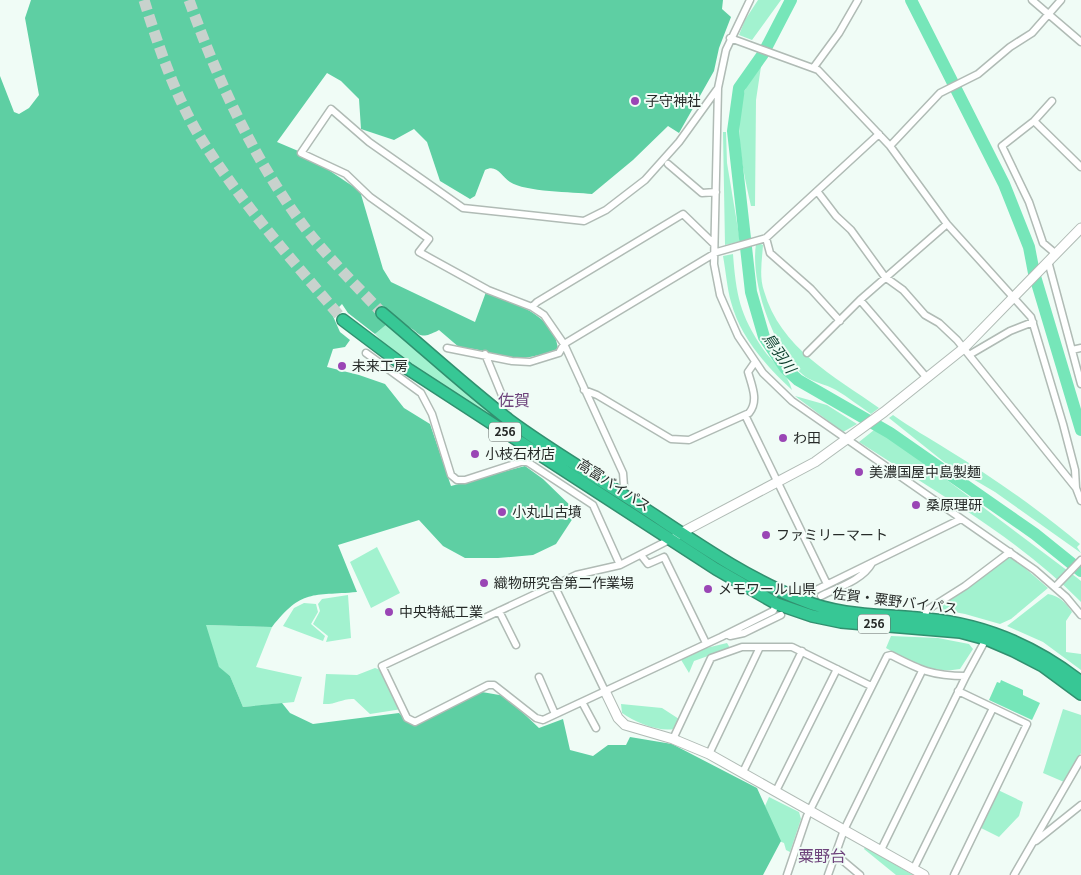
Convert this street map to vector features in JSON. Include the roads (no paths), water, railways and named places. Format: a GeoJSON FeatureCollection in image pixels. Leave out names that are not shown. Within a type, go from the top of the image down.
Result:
{"type":"FeatureCollection","features":[{"type":"Feature","properties":{"kind":"highway","name":"高富バイパス"},"geometry":{"type":"LineString","coordinates":[[382,313],[508,418],[547,447],[620,492],[681,533]]}},
{"type":"Feature","properties":{"kind":"highway","name":"高富バイパス"},"geometry":{"type":"LineString","coordinates":[[343,320],[408,369],[671,539]]}},
{"type":"Feature","properties":{"kind":"highway","name":"佐賀・粟野バイパス"},"geometry":{"type":"LineString","coordinates":[[681,533],[769,586],[804,601],[830,610],[865,615],[924,618],[952,622],[999,635],[1044,656],[1081,682]]}},
{"type":"Feature","properties":{"kind":"highway","name":"佐賀・粟野バイパス"},"geometry":{"type":"LineString","coordinates":[[671,539],[779,609],[841,622],[960,632],[1014,651],[1042,666],[1081,694]]}},
{"type":"Feature","properties":{"kind":"street"},"geometry":{"type":"LineString","coordinates":[[750,0],[726,50],[718,88],[714,244],[716,252],[714,264],[720,295],[727,315],[755,362],[768,378],[792,400],[1057,585],[1081,615]]}},
{"type":"Feature","properties":{"kind":"street"},"geometry":{"type":"LineString","coordinates":[[814,67],[839,33],[858,0]]}},
{"type":"Feature","properties":{"kind":"street"},"geometry":{"type":"LineString","coordinates":[[1032,0],[1081,42]]}},
{"type":"Feature","properties":{"kind":"street"},"geometry":{"type":"LineString","coordinates":[[890,146],[943,90],[978,74],[1010,47],[1032,33],[1050,16],[1061,0]]}},
{"type":"Feature","properties":{"kind":"street"},"geometry":{"type":"LineString","coordinates":[[731,39],[814,67],[890,146],[947,224],[971,253],[1015,297],[1034,322],[1063,424],[1074,470],[1076,488],[1081,501]]}},
{"type":"Feature","properties":{"kind":"street"},"geometry":{"type":"LineString","coordinates":[[620,492],[624,486],[623,473],[564,344],[544,315],[532,307],[488,290],[419,252],[429,239],[370,197],[346,174],[301,153],[331,109],[368,142],[463,208],[584,221],[606,210],[644,180],[683,137],[718,88]]}},
{"type":"Feature","properties":{"kind":"street"},"geometry":{"type":"LineString","coordinates":[[1052,101],[1034,121],[1002,146],[1028,202],[1043,242],[1056,254]]}},
{"type":"Feature","properties":{"kind":"street"},"geometry":{"type":"LineString","coordinates":[[1034,121],[1081,167]]}},
{"type":"Feature","properties":{"kind":"street"},"geometry":{"type":"LineString","coordinates":[[447,348],[485,354],[512,361],[530,362],[559,353],[564,344],[716,252],[763,239],[879,134]]}},
{"type":"Feature","properties":{"kind":"street"},"geometry":{"type":"LineString","coordinates":[[668,164],[702,193],[716,192]]}},
{"type":"Feature","properties":{"kind":"street"},"geometry":{"type":"LineString","coordinates":[[817,191],[836,216],[851,230],[885,277],[903,290],[926,315],[938,322],[966,351],[1076,488]]}},
{"type":"Feature","properties":{"kind":"street"},"geometry":{"type":"LineString","coordinates":[[532,307],[586,271],[683,214],[714,244]]}},
{"type":"Feature","properties":{"kind":"street"},"geometry":{"type":"LineString","coordinates":[[807,353],[860,300],[947,224]]}},
{"type":"Feature","properties":{"kind":"street"},"geometry":{"type":"LineString","coordinates":[[966,351],[1081,228]]}},
{"type":"Feature","properties":{"kind":"street"},"geometry":{"type":"LineString","coordinates":[[763,239],[770,253],[811,290],[840,321]]}},
{"type":"Feature","properties":{"kind":"street"},"geometry":{"type":"LineString","coordinates":[[1047,263],[1081,384]]}},
{"type":"Feature","properties":{"kind":"street"},"geometry":{"type":"LineString","coordinates":[[860,300],[927,378]]}},
{"type":"Feature","properties":{"kind":"street"},"geometry":{"type":"LineString","coordinates":[[779,609],[744,633],[706,643],[540,720],[499,688],[488,685],[415,722],[407,718],[382,666],[576,575],[620,565],[641,555],[815,462],[966,351],[1034,322]]}},
{"type":"Feature","properties":{"kind":"street"},"geometry":{"type":"LineString","coordinates":[[1072,350],[1081,348]]}},
{"type":"Feature","properties":{"kind":"street"},"geometry":{"type":"LineString","coordinates":[[366,353],[421,393],[432,414],[451,476],[456,480],[465,480],[523,458],[593,505],[620,565]]}},
{"type":"Feature","properties":{"kind":"street"},"geometry":{"type":"LineString","coordinates":[[485,354],[506,405]]}},
{"type":"Feature","properties":{"kind":"street"},"geometry":{"type":"LineString","coordinates":[[584,390],[597,394],[672,439],[689,440],[746,417],[754,406],[754,394],[748,372],[755,362]]}},
{"type":"Feature","properties":{"kind":"street"},"geometry":{"type":"LineString","coordinates":[[746,417],[827,584]]}},
{"type":"Feature","properties":{"kind":"street"},"geometry":{"type":"LineString","coordinates":[[804,601],[812,592],[827,584],[961,519]]}},
{"type":"Feature","properties":{"kind":"street"},"geometry":{"type":"LineString","coordinates":[[924,618],[927,610],[965,586],[1010,552]]}},
{"type":"Feature","properties":{"kind":"street"},"geometry":{"type":"LineString","coordinates":[[641,555],[648,564],[664,557],[706,643]]}},
{"type":"Feature","properties":{"kind":"street"},"geometry":{"type":"LineString","coordinates":[[1057,585],[1081,560]]}},
{"type":"Feature","properties":{"kind":"street"},"geometry":{"type":"LineString","coordinates":[[821,596],[860,576],[869,570],[872,563]]}},
{"type":"Feature","properties":{"kind":"street"},"geometry":{"type":"LineString","coordinates":[[554,585],[618,718],[625,724],[673,739],[709,754],[924,875]]}},
{"type":"Feature","properties":{"kind":"street"},"geometry":{"type":"LineString","coordinates":[[721,638],[779,609]]}},
{"type":"Feature","properties":{"kind":"street"},"geometry":{"type":"LineString","coordinates":[[499,611],[516,645]]}},
{"type":"Feature","properties":{"kind":"street"},"geometry":{"type":"LineString","coordinates":[[881,850],[958,691],[986,640]]}},
{"type":"Feature","properties":{"kind":"street"},"geometry":{"type":"LineString","coordinates":[[673,739],[712,658],[742,647],[792,647],[871,686]]}},
{"type":"Feature","properties":{"kind":"street"},"geometry":{"type":"LineString","coordinates":[[709,754],[760,647]]}},
{"type":"Feature","properties":{"kind":"street"},"geometry":{"type":"LineString","coordinates":[[743,772],[802,651]]}},
{"type":"Feature","properties":{"kind":"street"},"geometry":{"type":"LineString","coordinates":[[787,875],[809,811],[887,656],[892,655],[922,671],[941,676],[966,676]]}},
{"type":"Feature","properties":{"kind":"street"},"geometry":{"type":"LineString","coordinates":[[776,791],[837,669]]}},
{"type":"Feature","properties":{"kind":"street"},"geometry":{"type":"LineString","coordinates":[[828,875],[844,830],[922,671]]}},
{"type":"Feature","properties":{"kind":"street"},"geometry":{"type":"LineString","coordinates":[[539,677],[555,714]]}},
{"type":"Feature","properties":{"kind":"street"},"geometry":{"type":"LineString","coordinates":[[954,875],[1028,724],[958,691]]}},
{"type":"Feature","properties":{"kind":"street"},"geometry":{"type":"LineString","coordinates":[[582,702],[596,728]]}},
{"type":"Feature","properties":{"kind":"street"},"geometry":{"type":"LineString","coordinates":[[914,868],[993,708]]}},
{"type":"Feature","properties":{"kind":"street"},"geometry":{"type":"LineString","coordinates":[[1014,875],[1081,759]]}},
{"type":"Feature","properties":{"kind":"street"},"geometry":{"type":"LineString","coordinates":[[1033,843],[1081,805]]}},
{"type":"Feature","properties":{"kind":"street"},"geometry":{"type":"LineString","coordinates":[[835,854],[860,875]]}},
{"type":"Feature","properties":{"kind":"waterway","name":"鳥羽川"},"geometry":{"type":"LineString","coordinates":[[791,0],[763,54],[739,88],[733,131],[751,292],[764,337],[785,368],[798,380],[890,433],[1035,534],[1081,571]]}},
{"type":"Feature","properties":{"kind":"waterway","name":"鳥羽川"},"geometry":{"type":"LineString","coordinates":[[911,0],[1004,184],[1029,247],[1034,273],[1081,430]]}},
{"type":"Feature","properties":{"kind":"tunnel"},"geometry":{"type":"LineString","coordinates":[[144,0],[175,88],[200,137],[250,208],[343,320]]}},
{"type":"Feature","properties":{"kind":"tunnel"},"geometry":{"type":"LineString","coordinates":[[189,0],[211,58],[237,115],[282,195],[319,245],[382,313]]}},
{"type":"Feature","properties":{"kind":"tunnel"},"geometry":{"type":"LineString","coordinates":[[506,405],[522,454]]}},
{"type":"Feature","properties":{"kind":"place","name":"子守神社"},"geometry":{"type":"Point","coordinates":[635,101]}},
{"type":"Feature","properties":{"kind":"place","name":"未来工房"},"geometry":{"type":"Point","coordinates":[342,366]}},
{"type":"Feature","properties":{"kind":"place","name":"わ田"},"geometry":{"type":"Point","coordinates":[783,438]}},
{"type":"Feature","properties":{"kind":"place","name":"小枝石材店"},"geometry":{"type":"Point","coordinates":[475,454]}},
{"type":"Feature","properties":{"kind":"place","name":"美濃国屋中島製麺"},"geometry":{"type":"Point","coordinates":[859,472]}},
{"type":"Feature","properties":{"kind":"place","name":"桑原理研"},"geometry":{"type":"Point","coordinates":[916,505]}},
{"type":"Feature","properties":{"kind":"place","name":"小丸山古墳"},"geometry":{"type":"Point","coordinates":[502,512]}},
{"type":"Feature","properties":{"kind":"place","name":"ファミリーマート"},"geometry":{"type":"Point","coordinates":[766,535]}},
{"type":"Feature","properties":{"kind":"place","name":"織物研究舎第二作業場"},"geometry":{"type":"Point","coordinates":[484,583]}},
{"type":"Feature","properties":{"kind":"place","name":"メモワール山県"},"geometry":{"type":"Point","coordinates":[708,589]}},
{"type":"Feature","properties":{"kind":"place","name":"中央特紙工業"},"geometry":{"type":"Point","coordinates":[389,612]}},
{"type":"Feature","properties":{"kind":"district","name":"佐賀"},"geometry":{"type":"Point","coordinates":[514,400]}},
{"type":"Feature","properties":{"kind":"district","name":"粟野台"},"geometry":{"type":"Point","coordinates":[822,856]}}]}
